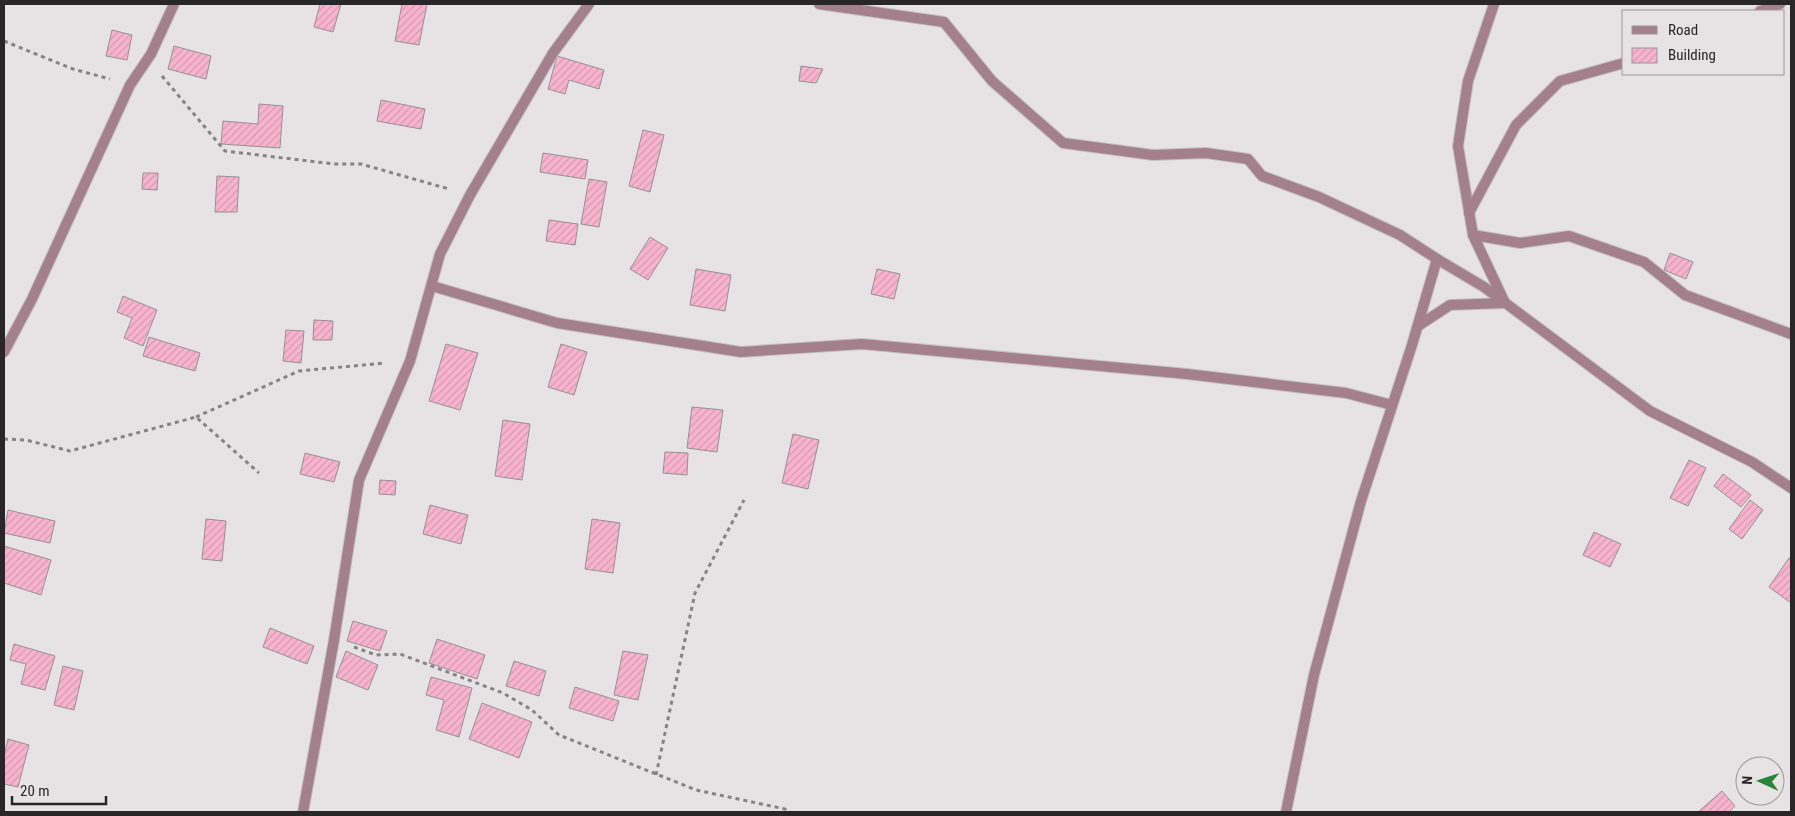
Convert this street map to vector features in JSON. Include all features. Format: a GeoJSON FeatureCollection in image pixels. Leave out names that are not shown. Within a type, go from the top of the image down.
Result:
{"type":"FeatureCollection","features":[{"type":"Feature","properties":{"kind":"street"},"geometry":{"type":"LineString","coordinates":[[4,352],[32,299],[130,84],[151,54],[174,4]]}},
{"type":"Feature","properties":{"kind":"street"},"geometry":{"type":"LineString","coordinates":[[303,812],[334,640],[359,480],[410,361],[440,254],[470,196],[553,53],[589,4]]}},
{"type":"Feature","properties":{"kind":"street"},"geometry":{"type":"LineString","coordinates":[[819,4],[944,22],[992,81],[1062,143],[1153,154],[1206,153],[1248,160],[1262,176],[1319,197],[1391,231],[1484,288],[1650,411],[1752,462],[1791,488]]}},
{"type":"Feature","properties":{"kind":"street"},"geometry":{"type":"LineString","coordinates":[[1494,4],[1468,81],[1458,146],[1473,235],[1505,303]]}},
{"type":"Feature","properties":{"kind":"street"},"geometry":{"type":"LineString","coordinates":[[1763,10],[1780,4]]}},
{"type":"Feature","properties":{"kind":"street"},"geometry":{"type":"LineString","coordinates":[[1468,213],[1516,125],[1560,81],[1622,64]]}},
{"type":"Feature","properties":{"kind":"street"},"geometry":{"type":"LineString","coordinates":[[1473,235],[1520,243],[1569,236],[1644,262],[1685,295],[1791,334]]}},
{"type":"Feature","properties":{"kind":"street"},"geometry":{"type":"LineString","coordinates":[[1286,812],[1314,675],[1361,501],[1418,326],[1437,259]]}},
{"type":"Feature","properties":{"kind":"street"},"geometry":{"type":"LineString","coordinates":[[432,286],[558,323],[741,352],[862,344],[1197,375],[1346,393],[1392,406]]}},
{"type":"Feature","properties":{"kind":"street"},"geometry":{"type":"LineString","coordinates":[[1418,326],[1450,305],[1505,303]]}},
{"type":"Feature","properties":{"kind":"path"},"geometry":{"type":"LineString","coordinates":[[4,41],[73,69],[130,84]]}},
{"type":"Feature","properties":{"kind":"path"},"geometry":{"type":"LineString","coordinates":[[142,66],[159,72],[225,151],[334,164],[361,164],[470,196]]}},
{"type":"Feature","properties":{"kind":"path"},"geometry":{"type":"LineString","coordinates":[[4,439],[26,440],[70,451],[196,417],[299,371],[410,361]]}},
{"type":"Feature","properties":{"kind":"path"},"geometry":{"type":"LineString","coordinates":[[196,417],[259,473]]}},
{"type":"Feature","properties":{"kind":"path"},"geometry":{"type":"LineString","coordinates":[[656,775],[695,593],[744,500]]}},
{"type":"Feature","properties":{"kind":"path"},"geometry":{"type":"LineString","coordinates":[[334,640],[376,655],[400,654],[503,693],[532,710],[559,735],[656,775],[696,790],[789,812]]}},
{"type":"Feature","properties":{"kind":"building"},"geometry":{"type":"Polygon","coordinates":[[[320,4],[341,4],[333,32],[314,27],[320,4]]]}},
{"type":"Feature","properties":{"kind":"building"},"geometry":{"type":"Polygon","coordinates":[[[402,4],[427,4],[419,45],[395,41],[402,4]]]}},
{"type":"Feature","properties":{"kind":"building"},"geometry":{"type":"Polygon","coordinates":[[[112,30],[132,35],[127,60],[106,56],[112,30]]]}},
{"type":"Feature","properties":{"kind":"building"},"geometry":{"type":"Polygon","coordinates":[[[174,46],[211,56],[206,79],[168,69],[174,46]]]}},
{"type":"Feature","properties":{"kind":"building"},"geometry":{"type":"Polygon","coordinates":[[[557,56],[604,70],[599,89],[569,80],[565,94],[548,89],[557,56]]]}},
{"type":"Feature","properties":{"kind":"building"},"geometry":{"type":"Polygon","coordinates":[[[801,66],[823,69],[816,83],[799,81],[801,66]]]}},
{"type":"Feature","properties":{"kind":"building"},"geometry":{"type":"Polygon","coordinates":[[[381,100],[425,109],[421,129],[377,121],[381,100]]]}},
{"type":"Feature","properties":{"kind":"building"},"geometry":{"type":"Polygon","coordinates":[[[259,104],[283,106],[280,148],[221,144],[223,121],[258,124],[259,104]]]}},
{"type":"Feature","properties":{"kind":"building"},"geometry":{"type":"Polygon","coordinates":[[[643,130],[664,135],[650,192],[629,186],[643,130]]]}},
{"type":"Feature","properties":{"kind":"building"},"geometry":{"type":"Polygon","coordinates":[[[543,153],[588,160],[585,179],[540,172],[543,153]]]}},
{"type":"Feature","properties":{"kind":"building"},"geometry":{"type":"Polygon","coordinates":[[[143,173],[158,173],[157,190],[142,189],[143,173]]]}},
{"type":"Feature","properties":{"kind":"building"},"geometry":{"type":"Polygon","coordinates":[[[217,176],[239,177],[237,212],[215,212],[217,176]]]}},
{"type":"Feature","properties":{"kind":"building"},"geometry":{"type":"Polygon","coordinates":[[[589,179],[607,182],[599,227],[581,224],[589,179]]]}},
{"type":"Feature","properties":{"kind":"building"},"geometry":{"type":"Polygon","coordinates":[[[549,220],[578,224],[575,245],[546,241],[549,220]]]}},
{"type":"Feature","properties":{"kind":"building"},"geometry":{"type":"Polygon","coordinates":[[[650,237],[668,248],[648,280],[630,269],[650,237]]]}},
{"type":"Feature","properties":{"kind":"building"},"geometry":{"type":"Polygon","coordinates":[[[1670,253],[1693,262],[1686,279],[1664,270],[1670,253]]]}},
{"type":"Feature","properties":{"kind":"building"},"geometry":{"type":"Polygon","coordinates":[[[696,269],[731,275],[725,311],[690,305],[696,269]]]}},
{"type":"Feature","properties":{"kind":"building"},"geometry":{"type":"Polygon","coordinates":[[[877,269],[900,274],[894,299],[871,294],[877,269]]]}},
{"type":"Feature","properties":{"kind":"building"},"geometry":{"type":"Polygon","coordinates":[[[123,296],[157,310],[143,346],[124,338],[132,318],[117,312],[123,296]]]}},
{"type":"Feature","properties":{"kind":"building"},"geometry":{"type":"Polygon","coordinates":[[[314,320],[333,321],[332,340],[313,340],[314,320]]]}},
{"type":"Feature","properties":{"kind":"building"},"geometry":{"type":"Polygon","coordinates":[[[286,330],[304,331],[301,363],[283,361],[286,330]]]}},
{"type":"Feature","properties":{"kind":"building"},"geometry":{"type":"Polygon","coordinates":[[[149,337],[200,353],[195,371],[143,356],[149,337]]]}},
{"type":"Feature","properties":{"kind":"building"},"geometry":{"type":"Polygon","coordinates":[[[446,344],[478,353],[460,410],[429,401],[446,344]]]}},
{"type":"Feature","properties":{"kind":"building"},"geometry":{"type":"Polygon","coordinates":[[[561,344],[587,352],[574,395],[548,387],[561,344]]]}},
{"type":"Feature","properties":{"kind":"building"},"geometry":{"type":"Polygon","coordinates":[[[692,407],[723,410],[717,452],[687,448],[692,407]]]}},
{"type":"Feature","properties":{"kind":"building"},"geometry":{"type":"Polygon","coordinates":[[[503,420],[530,424],[522,480],[495,476],[503,420]]]}},
{"type":"Feature","properties":{"kind":"building"},"geometry":{"type":"Polygon","coordinates":[[[793,434],[819,440],[808,489],[782,483],[793,434]]]}},
{"type":"Feature","properties":{"kind":"building"},"geometry":{"type":"Polygon","coordinates":[[[665,452],[688,453],[687,475],[663,473],[665,452]]]}},
{"type":"Feature","properties":{"kind":"building"},"geometry":{"type":"Polygon","coordinates":[[[305,453],[340,462],[334,482],[300,474],[305,453]]]}},
{"type":"Feature","properties":{"kind":"building"},"geometry":{"type":"Polygon","coordinates":[[[1689,460],[1706,468],[1688,506],[1670,498],[1689,460]]]}},
{"type":"Feature","properties":{"kind":"building"},"geometry":{"type":"Polygon","coordinates":[[[1723,474],[1751,495],[1741,507],[1714,486],[1723,474]]]}},
{"type":"Feature","properties":{"kind":"building"},"geometry":{"type":"Polygon","coordinates":[[[380,480],[396,481],[395,495],[379,494],[380,480]]]}},
{"type":"Feature","properties":{"kind":"building"},"geometry":{"type":"Polygon","coordinates":[[[1750,500],[1763,510],[1742,539],[1729,529],[1750,500]]]}},
{"type":"Feature","properties":{"kind":"building"},"geometry":{"type":"Polygon","coordinates":[[[430,505],[468,515],[461,544],[423,534],[430,505]]]}},
{"type":"Feature","properties":{"kind":"building"},"geometry":{"type":"Polygon","coordinates":[[[8,510],[55,521],[50,543],[4,533],[8,510]]]}},
{"type":"Feature","properties":{"kind":"building"},"geometry":{"type":"Polygon","coordinates":[[[206,519],[226,521],[222,561],[202,559],[206,519]]]}},
{"type":"Feature","properties":{"kind":"building"},"geometry":{"type":"Polygon","coordinates":[[[592,519],[620,523],[613,573],[585,569],[592,519]]]}},
{"type":"Feature","properties":{"kind":"building"},"geometry":{"type":"Polygon","coordinates":[[[1594,532],[1621,544],[1610,567],[1583,555],[1594,532]]]}},
{"type":"Feature","properties":{"kind":"building"},"geometry":{"type":"Polygon","coordinates":[[[4,546],[51,560],[41,595],[4,583],[4,546]]]}},
{"type":"Feature","properties":{"kind":"building"},"geometry":{"type":"Polygon","coordinates":[[[1789,558],[1791,559],[1791,603],[1769,587],[1789,558]]]}},
{"type":"Feature","properties":{"kind":"building"},"geometry":{"type":"Polygon","coordinates":[[[353,621],[387,631],[380,651],[347,641],[353,621]]]}},
{"type":"Feature","properties":{"kind":"building"},"geometry":{"type":"Polygon","coordinates":[[[270,628],[314,646],[307,664],[263,647],[270,628]]]}},
{"type":"Feature","properties":{"kind":"building"},"geometry":{"type":"Polygon","coordinates":[[[437,639],[485,655],[477,679],[429,663],[437,639]]]}},
{"type":"Feature","properties":{"kind":"building"},"geometry":{"type":"Polygon","coordinates":[[[14,644],[55,656],[45,690],[21,684],[26,664],[10,660],[14,644]]]}},
{"type":"Feature","properties":{"kind":"building"},"geometry":{"type":"Polygon","coordinates":[[[346,651],[378,665],[368,690],[336,677],[346,651]]]}},
{"type":"Feature","properties":{"kind":"building"},"geometry":{"type":"Polygon","coordinates":[[[623,651],[648,655],[638,700],[614,695],[623,651]]]}},
{"type":"Feature","properties":{"kind":"building"},"geometry":{"type":"Polygon","coordinates":[[[514,661],[546,671],[539,696],[506,686],[514,661]]]}},
{"type":"Feature","properties":{"kind":"building"},"geometry":{"type":"Polygon","coordinates":[[[63,666],[83,671],[74,710],[54,705],[63,666]]]}},
{"type":"Feature","properties":{"kind":"building"},"geometry":{"type":"Polygon","coordinates":[[[431,677],[472,688],[459,737],[436,730],[444,700],[426,695],[431,677]]]}},
{"type":"Feature","properties":{"kind":"building"},"geometry":{"type":"Polygon","coordinates":[[[575,687],[619,701],[613,721],[569,708],[575,687]]]}},
{"type":"Feature","properties":{"kind":"building"},"geometry":{"type":"Polygon","coordinates":[[[482,703],[532,722],[519,758],[469,739],[482,703]]]}},
{"type":"Feature","properties":{"kind":"building"},"geometry":{"type":"Polygon","coordinates":[[[8,739],[29,745],[18,787],[4,784],[4,756],[8,739]]]}},
{"type":"Feature","properties":{"kind":"building"},"geometry":{"type":"Polygon","coordinates":[[[1722,791],[1735,806],[1729,812],[1698,812],[1722,791]]]}}]}
